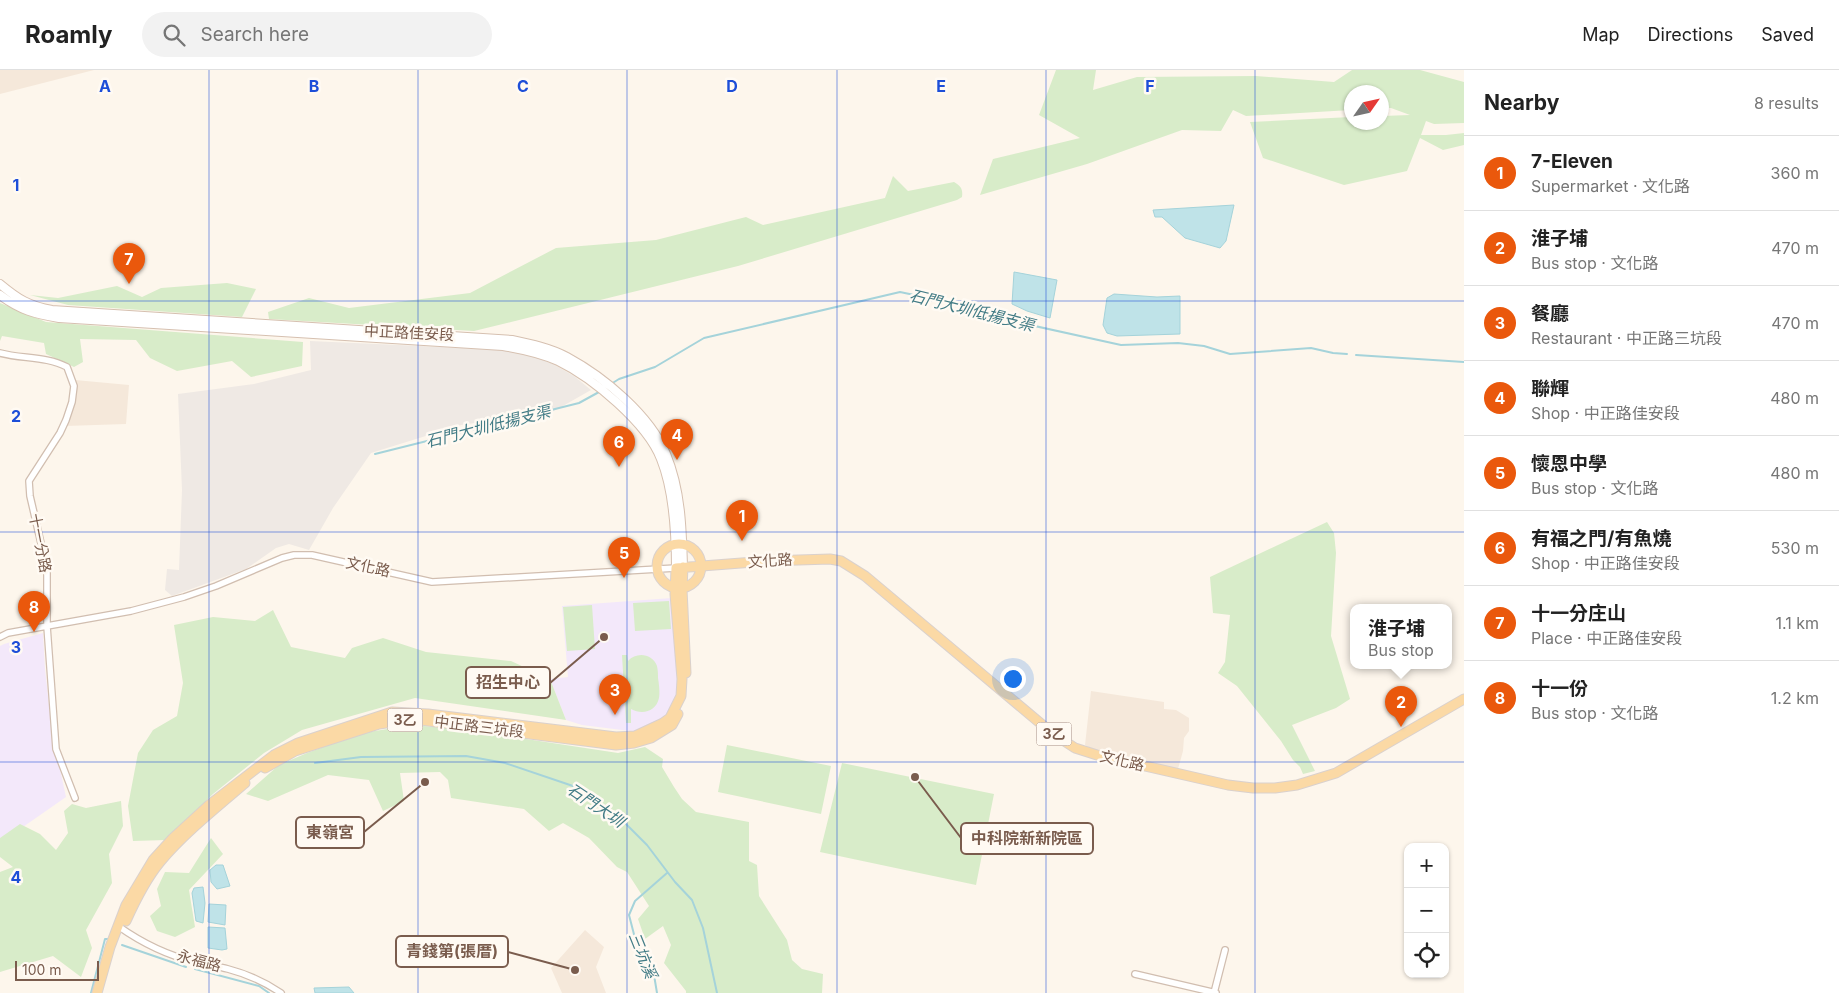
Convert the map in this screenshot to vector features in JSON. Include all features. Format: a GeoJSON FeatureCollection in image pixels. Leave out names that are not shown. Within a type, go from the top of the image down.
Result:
{"type":"FeatureCollection","features":[{"type":"Feature","properties":{"kind":"main road","name":"中正路佳安段"},"geometry":{"type":"LineString","coordinates":[[0,284],[17,298],[34,306],[52,310],[512,340],[536,345],[566,356],[599,378],[622,397],[654,431],[667,455],[676,485],[679,568]]}},
{"type":"Feature","properties":{"kind":"main road","name":"中正路佳安段"},"geometry":{"type":"LineString","coordinates":[[0,295],[12,304],[32,313],[59,318],[503,346],[545,356],[558,361],[588,379],[612,398],[648,436],[656,448],[667,476],[679,544]]}},
{"type":"Feature","properties":{"kind":"main road"},"geometry":{"type":"LineString","coordinates":[[679,544],[694,551],[699,557],[701,566],[698,577],[691,585],[678,589],[669,587],[660,580],[656,569],[657,560],[662,551],[668,546],[679,544]]}},
{"type":"Feature","properties":{"kind":"main road","name":"文化路"},"geometry":{"type":"LineString","coordinates":[[679,568],[813,558],[841,561],[865,576],[1052,733],[1075,748],[1097,755],[1228,785],[1275,788],[1321,779],[1361,760],[1464,699]]}},
{"type":"Feature","properties":{"kind":"main road","name":"中正路三坑段"},"geometry":{"type":"LineString","coordinates":[[103,993],[126,905],[153,860],[173,838],[209,805],[246,775],[274,755],[298,743],[392,712],[428,714],[616,737],[635,736],[670,718],[681,696],[679,568]]}},
{"type":"Feature","properties":{"kind":"main road","name":"中正路三坑段"},"geometry":{"type":"LineString","coordinates":[[97,993],[110,947],[120,928]]}},
{"type":"Feature","properties":{"kind":"street","name":"十一分路"},"geometry":{"type":"LineString","coordinates":[[0,353],[14,357],[55,361],[67,367],[74,386],[72,402],[60,433],[28,481],[47,569],[47,626],[56,749],[75,798]]}},
{"type":"Feature","properties":{"kind":"street","name":"文化路"},"geometry":{"type":"LineString","coordinates":[[0,637],[8,633],[131,611],[184,597],[294,555],[312,556],[432,582],[679,568]]}},
{"type":"Feature","properties":{"kind":"street","name":"永福路"},"geometry":{"type":"LineString","coordinates":[[120,928],[154,948],[194,962],[237,972],[259,980],[281,993]]}},
{"type":"Feature","properties":{"kind":"street"},"geometry":{"type":"LineString","coordinates":[[1135,974],[1215,993],[1225,950]]}},
{"type":"Feature","properties":{"kind":"shaded area"},"geometry":{"type":"Polygon","coordinates":[[[0,70],[94,70],[0,94],[0,70]]]}},
{"type":"Feature","properties":{"kind":"shaded area"},"geometry":{"type":"Polygon","coordinates":[[[310,341],[508,350],[530,355],[553,364],[574,376],[591,390],[554,411],[461,425],[371,453],[333,508],[309,550],[289,544],[276,548],[246,569],[172,596],[165,590],[167,569],[179,570],[182,490],[178,394],[254,384],[311,370],[310,341]]]}},
{"type":"Feature","properties":{"kind":"shaded area"},"geometry":{"type":"Polygon","coordinates":[[[75,380],[129,385],[126,424],[65,426],[76,388],[75,380]]]}},
{"type":"Feature","properties":{"kind":"shaded area"},"geometry":{"type":"Polygon","coordinates":[[[672,598],[678,680],[676,696],[666,716],[638,732],[582,725],[566,720],[550,679],[568,677],[562,606],[672,598]]]}},
{"type":"Feature","properties":{"kind":"shaded area"},"geometry":{"type":"Polygon","coordinates":[[[43,633],[52,732],[66,797],[0,843],[0,646],[43,633]]]}},
{"type":"Feature","properties":{"kind":"shaded area"},"geometry":{"type":"Polygon","coordinates":[[[1091,691],[1164,702],[1164,709],[1176,710],[1189,718],[1189,731],[1184,738],[1178,769],[1138,765],[1103,755],[1085,745],[1091,691]]]}},
{"type":"Feature","properties":{"kind":"shaded area"},"geometry":{"type":"Polygon","coordinates":[[[585,930],[604,947],[596,967],[606,993],[562,993],[551,968],[585,930]]]}},
{"type":"Feature","properties":{"kind":"green space"},"geometry":{"type":"Polygon","coordinates":[[[1056,70],[1096,70],[1093,90],[1137,77],[1256,76],[1334,82],[1352,70],[1420,70],[1464,82],[1464,123],[1434,124],[1426,121],[1421,135],[1464,133],[1464,145],[1443,150],[1420,138],[1407,171],[1344,185],[1263,158],[1250,122],[1344,117],[1344,130],[1389,130],[1389,116],[1410,115],[1389,108],[1389,85],[1344,85],[1344,110],[1246,116],[1233,110],[1221,131],[1182,130],[1087,164],[980,195],[993,159],[1080,138],[1039,115],[1056,70]]]}},
{"type":"Feature","properties":{"kind":"green space"},"geometry":{"type":"Polygon","coordinates":[[[893,176],[908,191],[954,182],[961,188],[962,197],[738,266],[474,331],[269,319],[268,312],[309,298],[349,308],[470,293],[556,248],[656,240],[746,217],[763,225],[885,198],[893,176]]]}},
{"type":"Feature","properties":{"kind":"green space"},"geometry":{"type":"Polygon","coordinates":[[[227,283],[256,289],[242,317],[68,305],[30,295],[58,298],[117,286],[142,297],[161,288],[227,283]]]}},
{"type":"Feature","properties":{"kind":"green space"},"geometry":{"type":"Polygon","coordinates":[[[0,303],[46,322],[303,342],[302,366],[251,377],[232,361],[177,371],[150,358],[136,340],[80,339],[83,362],[74,367],[46,354],[44,343],[2,336],[0,341],[0,303]]]}},
{"type":"Feature","properties":{"kind":"green space"},"geometry":{"type":"Polygon","coordinates":[[[1327,522],[1334,533],[1336,553],[1331,636],[1350,699],[1336,708],[1292,725],[1315,771],[1303,774],[1281,741],[1237,686],[1218,673],[1225,662],[1230,615],[1213,613],[1210,577],[1327,522]]]}},
{"type":"Feature","properties":{"kind":"green space"},"geometry":{"type":"Polygon","coordinates":[[[669,601],[671,629],[635,631],[633,603],[669,601]]]}},
{"type":"Feature","properties":{"kind":"green space"},"geometry":{"type":"Polygon","coordinates":[[[592,605],[595,649],[567,651],[563,607],[592,605]]]}},
{"type":"Feature","properties":{"kind":"green space"},"geometry":{"type":"Polygon","coordinates":[[[273,610],[291,647],[345,658],[352,648],[383,638],[426,652],[511,661],[550,679],[566,720],[415,698],[302,730],[264,753],[213,794],[166,840],[133,841],[128,806],[138,753],[153,730],[177,716],[183,683],[174,625],[213,617],[255,621],[273,610]]]}},
{"type":"Feature","properties":{"kind":"green space"},"geometry":{"type":"Polygon","coordinates":[[[622,655],[627,655],[628,661],[639,655],[648,656],[655,662],[658,669],[659,698],[657,703],[652,709],[644,712],[631,709],[631,723],[626,723],[622,655]]]}},
{"type":"Feature","properties":{"kind":"green space"},"geometry":{"type":"Polygon","coordinates":[[[413,725],[467,730],[618,753],[645,747],[663,759],[662,767],[674,787],[682,799],[696,812],[749,822],[749,861],[757,865],[759,896],[787,940],[792,960],[802,969],[823,974],[822,993],[686,993],[664,963],[671,945],[663,926],[645,939],[638,919],[649,906],[627,872],[617,867],[589,838],[563,823],[549,831],[524,809],[451,798],[448,780],[440,772],[400,773],[404,801],[383,811],[369,780],[328,775],[268,801],[246,794],[279,765],[307,753],[362,733],[413,725]]]}},
{"type":"Feature","properties":{"kind":"green space"},"geometry":{"type":"Polygon","coordinates":[[[727,745],[831,766],[821,814],[718,792],[727,745]]]}},
{"type":"Feature","properties":{"kind":"green space"},"geometry":{"type":"Polygon","coordinates":[[[842,763],[994,794],[976,885],[820,852],[842,763]]]}},
{"type":"Feature","properties":{"kind":"green space"},"geometry":{"type":"Polygon","coordinates":[[[121,801],[123,826],[109,854],[112,883],[86,930],[92,948],[81,977],[53,956],[0,972],[0,872],[13,867],[0,857],[0,838],[20,824],[40,834],[56,850],[68,833],[64,811],[72,804],[86,808],[121,801]]]}},
{"type":"Feature","properties":{"kind":"green space"},"geometry":{"type":"Polygon","coordinates":[[[211,838],[223,854],[189,890],[195,927],[175,937],[157,931],[150,916],[161,906],[157,889],[165,872],[189,873],[211,838]]]}},
{"type":"Feature","properties":{"kind":"water"},"geometry":{"type":"Polygon","coordinates":[[[1234,205],[1226,241],[1220,248],[1185,238],[1162,217],[1155,217],[1153,210],[1234,205]]]}},
{"type":"Feature","properties":{"kind":"water"},"geometry":{"type":"Polygon","coordinates":[[[1014,272],[1057,280],[1050,318],[1012,304],[1014,272]]]}},
{"type":"Feature","properties":{"kind":"water"},"geometry":{"type":"Polygon","coordinates":[[[1114,294],[1157,297],[1180,296],[1180,334],[1117,336],[1107,333],[1103,325],[1107,298],[1114,294]]]}},
{"type":"Feature","properties":{"kind":"water"},"geometry":{"type":"Polygon","coordinates":[[[216,865],[223,865],[230,886],[217,889],[211,882],[210,870],[216,865]]]}},
{"type":"Feature","properties":{"kind":"water"},"geometry":{"type":"Polygon","coordinates":[[[203,887],[205,903],[203,923],[196,921],[192,893],[194,888],[203,887]]]}},
{"type":"Feature","properties":{"kind":"water"},"geometry":{"type":"Polygon","coordinates":[[[209,904],[226,905],[225,925],[208,922],[209,904]]]}},
{"type":"Feature","properties":{"kind":"water"},"geometry":{"type":"Polygon","coordinates":[[[208,927],[225,928],[227,949],[208,948],[208,927]]]}},
{"type":"Feature","properties":{"kind":"water"},"geometry":{"type":"Polygon","coordinates":[[[349,987],[354,993],[315,993],[314,988],[349,987]]]}},
{"type":"Feature","properties":{"kind":"waterway","name":"石門大圳低揚支渠"},"geometry":{"type":"LineString","coordinates":[[611,384],[619,379],[655,367],[704,338],[900,292],[938,300],[1003,319],[1121,345],[1178,343],[1204,346],[1230,354],[1311,348],[1347,354]]}},
{"type":"Feature","properties":{"kind":"waterway","name":"石門大圳低揚支渠"},"geometry":{"type":"LineString","coordinates":[[1356,355],[1464,362]]}},
{"type":"Feature","properties":{"kind":"waterway","name":"石門大圳低揚支渠"},"geometry":{"type":"LineString","coordinates":[[375,454],[579,403],[599,392]]}},
{"type":"Feature","properties":{"kind":"waterway","name":"石門大圳"},"geometry":{"type":"LineString","coordinates":[[315,763],[361,757],[466,756],[505,763],[573,786],[625,823],[647,845],[675,882],[692,900],[703,928],[717,993]]}},
{"type":"Feature","properties":{"kind":"waterway","name":"三坑溪"},"geometry":{"type":"LineString","coordinates":[[657,993],[654,975],[637,946],[629,915],[635,901],[667,873]]}},
{"type":"Feature","properties":{"kind":"waterway"},"geometry":{"type":"LineString","coordinates":[[91,993],[105,939],[108,939]]}},
{"type":"Feature","properties":{"kind":"waterway"},"geometry":{"type":"LineString","coordinates":[[122,945],[186,967]]}},
{"type":"Feature","properties":{"kind":"waterway"},"geometry":{"type":"LineString","coordinates":[[195,969],[259,986],[269,993]]}},
{"type":"Feature","properties":{"kind":"place","name":"十一分庄山"},"geometry":{"type":"Point","coordinates":[129,284]}},
{"type":"Feature","properties":{"kind":"place","name":"聯輝"},"geometry":{"type":"Point","coordinates":[677,460]}},
{"type":"Feature","properties":{"kind":"place","name":"有福之門/有魚燒"},"geometry":{"type":"Point","coordinates":[619,467]}},
{"type":"Feature","properties":{"kind":"place","name":"7-Eleven"},"geometry":{"type":"Point","coordinates":[742,541]}},
{"type":"Feature","properties":{"kind":"place","name":"懷恩中學"},"geometry":{"type":"Point","coordinates":[624,578]}},
{"type":"Feature","properties":{"kind":"place","name":"十一份"},"geometry":{"type":"Point","coordinates":[34,632]}},
{"type":"Feature","properties":{"kind":"place","name":"招生中心"},"geometry":{"type":"Point","coordinates":[604,637]}},
{"type":"Feature","properties":{"kind":"place","name":"餐廳"},"geometry":{"type":"Point","coordinates":[615,715]}},
{"type":"Feature","properties":{"kind":"place","name":"淮子埔"},"geometry":{"type":"Point","coordinates":[1401,727]}},
{"type":"Feature","properties":{"kind":"place","name":"中科院新新院區"},"geometry":{"type":"Point","coordinates":[915,777]}},
{"type":"Feature","properties":{"kind":"place","name":"東嶺宮"},"geometry":{"type":"Point","coordinates":[425,782]}},
{"type":"Feature","properties":{"kind":"place","name":"青錢第(張厝)"},"geometry":{"type":"Point","coordinates":[575,970]}}]}
